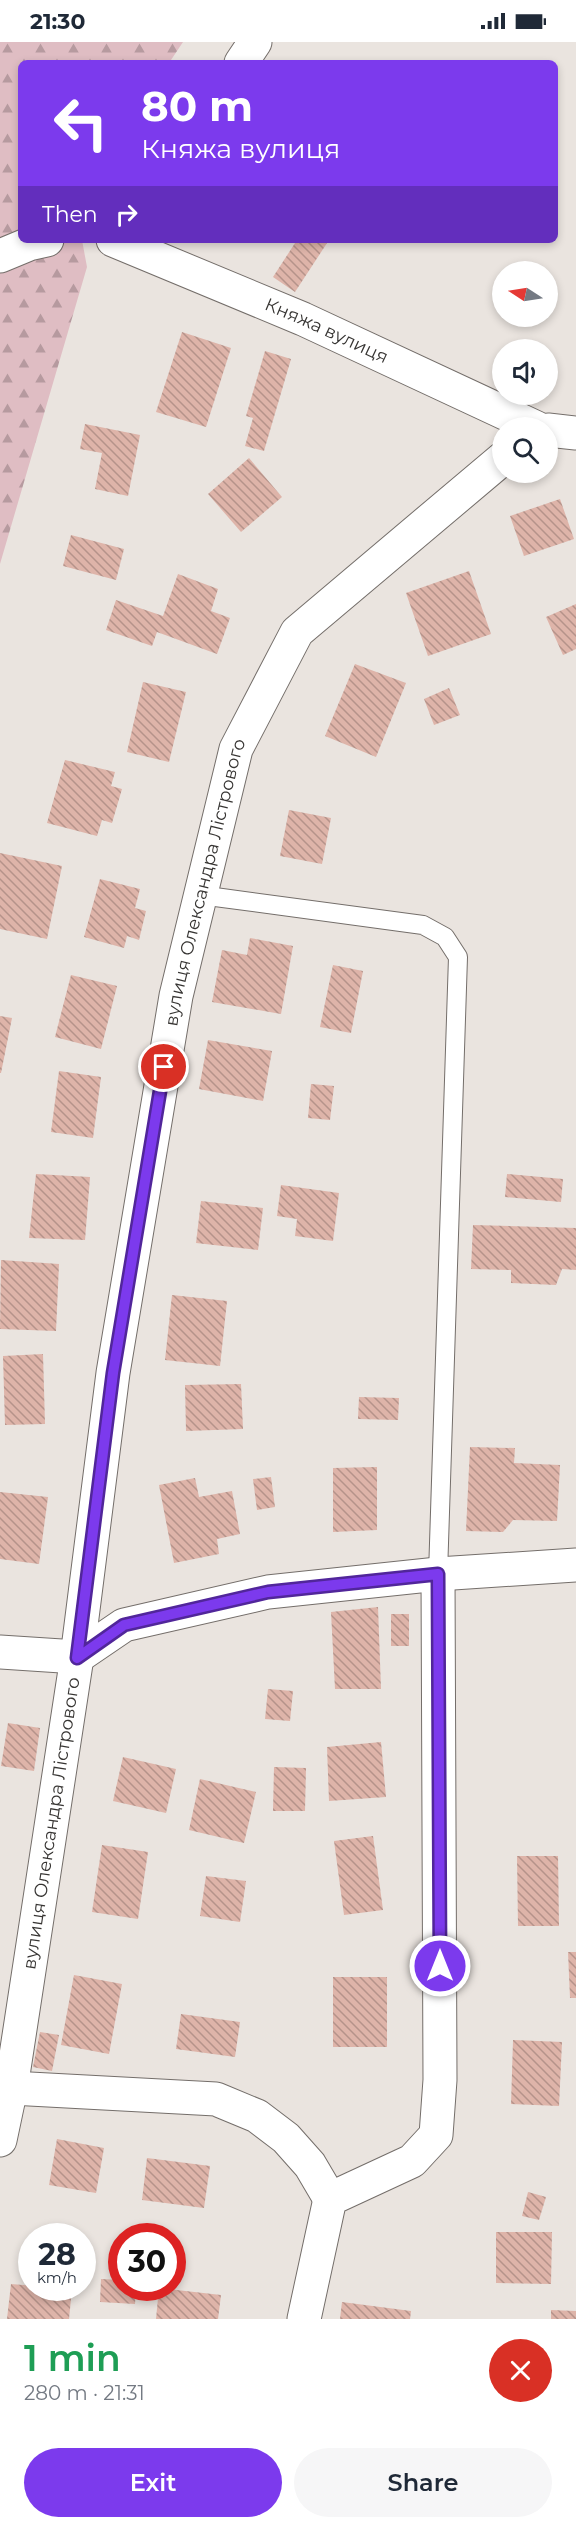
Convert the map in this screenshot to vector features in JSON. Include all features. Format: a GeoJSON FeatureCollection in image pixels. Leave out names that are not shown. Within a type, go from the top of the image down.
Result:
{"type":"FeatureCollection","features":[{"type":"Feature","properties":{"kind":"street"},"geometry":{"type":"LineString","coordinates":[[243,60],[255,42]]}},
{"type":"Feature","properties":{"kind":"street"},"geometry":{"type":"LineString","coordinates":[[0,256],[34,243]]}},
{"type":"Feature","properties":{"kind":"street","name":"Княжа вулиця"},"geometry":{"type":"LineString","coordinates":[[122,243],[303,319],[513,417]]}},
{"type":"Feature","properties":{"kind":"street"},"geometry":{"type":"LineString","coordinates":[[558,430],[576,433]]}},
{"type":"Feature","properties":{"kind":"street","name":"вулиця Олександра Лістрового"},"geometry":{"type":"LineString","coordinates":[[0,2140],[11,2088],[77,1658],[113,1373],[176,996],[236,749],[297,632],[492,467]]}},
{"type":"Feature","properties":{"kind":"street"},"geometry":{"type":"LineString","coordinates":[[0,1652],[77,1658],[124,1625],[268,1592],[438,1574],[573,1567]]}},
{"type":"Feature","properties":{"kind":"street"},"geometry":{"type":"LineString","coordinates":[[330,2199],[412,2162],[436,2135],[441,2034],[438,1574]]}},
{"type":"Feature","properties":{"kind":"street"},"geometry":{"type":"LineString","coordinates":[[11,2088],[216,2099],[257,2116],[286,2138],[310,2165],[330,2199],[304,2319]]}},
{"type":"Feature","properties":{"kind":"lane"},"geometry":{"type":"LineString","coordinates":[[200,895],[423,925],[445,937],[458,957],[438,1574]]}},
{"type":"Feature","properties":{"kind":"green space"},"geometry":{"type":"Polygon","coordinates":[[[0,42],[183,42],[171,60],[18,60],[18,243],[83,243],[87,267],[0,564],[0,42]]]}},
{"type":"Feature","properties":{"kind":"building"},"geometry":{"type":"Polygon","coordinates":[[[295,243],[327,243],[295,292],[273,277],[295,243]]]}},
{"type":"Feature","properties":{"kind":"building"},"geometry":{"type":"Polygon","coordinates":[[[182,332],[231,348],[206,427],[156,412],[182,332]]]}},
{"type":"Feature","properties":{"kind":"building"},"geometry":{"type":"Polygon","coordinates":[[[265,351],[291,359],[264,451],[245,446],[253,418],[246,416],[265,351]]]}},
{"type":"Feature","properties":{"kind":"building"},"geometry":{"type":"Polygon","coordinates":[[[85,424],[140,435],[128,496],[95,489],[102,453],[80,449],[85,424]]]}},
{"type":"Feature","properties":{"kind":"building"},"geometry":{"type":"Polygon","coordinates":[[[249,458],[282,497],[241,532],[208,494],[249,458]]]}},
{"type":"Feature","properties":{"kind":"building"},"geometry":{"type":"Polygon","coordinates":[[[560,499],[574,539],[524,556],[510,516],[560,499]]]}},
{"type":"Feature","properties":{"kind":"building"},"geometry":{"type":"Polygon","coordinates":[[[71,535],[124,549],[116,580],[63,566],[71,535]]]}},
{"type":"Feature","properties":{"kind":"building"},"geometry":{"type":"Polygon","coordinates":[[[469,571],[491,634],[428,656],[406,593],[469,571]]]}},
{"type":"Feature","properties":{"kind":"building"},"geometry":{"type":"Polygon","coordinates":[[[178,574],[218,589],[211,611],[230,618],[217,654],[157,632],[152,646],[106,630],[116,600],[163,616],[178,574]]]}},
{"type":"Feature","properties":{"kind":"building"},"geometry":{"type":"Polygon","coordinates":[[[576,604],[576,649],[563,655],[546,617],[576,604]]]}},
{"type":"Feature","properties":{"kind":"building"},"geometry":{"type":"Polygon","coordinates":[[[355,664],[406,683],[376,757],[325,736],[355,664]]]}},
{"type":"Feature","properties":{"kind":"building"},"geometry":{"type":"Polygon","coordinates":[[[143,682],[186,692],[169,762],[127,752],[143,682]]]}},
{"type":"Feature","properties":{"kind":"building"},"geometry":{"type":"Polygon","coordinates":[[[449,688],[460,715],[434,725],[424,699],[449,688]]]}},
{"type":"Feature","properties":{"kind":"building"},"geometry":{"type":"Polygon","coordinates":[[[65,760],[115,772],[111,786],[122,789],[112,823],[102,820],[97,836],[47,823],[65,760]]]}},
{"type":"Feature","properties":{"kind":"building"},"geometry":{"type":"Polygon","coordinates":[[[289,810],[331,818],[322,864],[280,856],[289,810]]]}},
{"type":"Feature","properties":{"kind":"building"},"geometry":{"type":"Polygon","coordinates":[[[0,853],[62,866],[47,939],[0,929],[0,853]]]}},
{"type":"Feature","properties":{"kind":"building"},"geometry":{"type":"Polygon","coordinates":[[[100,879],[140,889],[135,908],[146,911],[139,940],[127,936],[124,948],[84,937],[100,879]]]}},
{"type":"Feature","properties":{"kind":"building"},"geometry":{"type":"Polygon","coordinates":[[[250,938],[293,946],[281,1014],[212,1002],[222,950],[247,955],[250,938]]]}},
{"type":"Feature","properties":{"kind":"building"},"geometry":{"type":"Polygon","coordinates":[[[333,965],[363,971],[351,1033],[320,1027],[333,965]]]}},
{"type":"Feature","properties":{"kind":"building"},"geometry":{"type":"Polygon","coordinates":[[[71,975],[117,986],[101,1049],[55,1037],[71,975]]]}},
{"type":"Feature","properties":{"kind":"building"},"geometry":{"type":"Polygon","coordinates":[[[0,1016],[12,1018],[1,1073],[0,1073],[0,1016]]]}},
{"type":"Feature","properties":{"kind":"building"},"geometry":{"type":"Polygon","coordinates":[[[208,1040],[272,1051],[263,1101],[199,1089],[208,1040]]]}},
{"type":"Feature","properties":{"kind":"building"},"geometry":{"type":"Polygon","coordinates":[[[59,1071],[101,1077],[93,1138],[51,1132],[59,1071]]]}},
{"type":"Feature","properties":{"kind":"building"},"geometry":{"type":"Polygon","coordinates":[[[311,1084],[334,1086],[330,1120],[308,1118],[311,1084]]]}},
{"type":"Feature","properties":{"kind":"building"},"geometry":{"type":"Polygon","coordinates":[[[36,1174],[90,1177],[85,1240],[29,1238],[36,1174]]]}},
{"type":"Feature","properties":{"kind":"building"},"geometry":{"type":"Polygon","coordinates":[[[507,1174],[563,1179],[561,1202],[505,1197],[507,1174]]]}},
{"type":"Feature","properties":{"kind":"building"},"geometry":{"type":"Polygon","coordinates":[[[281,1185],[339,1193],[333,1241],[295,1236],[297,1219],[277,1216],[281,1185]]]}},
{"type":"Feature","properties":{"kind":"building"},"geometry":{"type":"Polygon","coordinates":[[[201,1201],[263,1208],[258,1250],[196,1243],[201,1201]]]}},
{"type":"Feature","properties":{"kind":"building"},"geometry":{"type":"Polygon","coordinates":[[[473,1225],[576,1228],[576,1270],[562,1269],[556,1285],[511,1283],[511,1270],[471,1269],[473,1225]]]}},
{"type":"Feature","properties":{"kind":"building"},"geometry":{"type":"Polygon","coordinates":[[[1,1260],[59,1264],[56,1331],[0,1329],[1,1260]]]}},
{"type":"Feature","properties":{"kind":"building"},"geometry":{"type":"Polygon","coordinates":[[[172,1295],[227,1301],[220,1366],[165,1360],[172,1295]]]}},
{"type":"Feature","properties":{"kind":"building"},"geometry":{"type":"Polygon","coordinates":[[[43,1354],[45,1424],[5,1425],[3,1356],[43,1354]]]}},
{"type":"Feature","properties":{"kind":"building"},"geometry":{"type":"Polygon","coordinates":[[[241,1384],[243,1429],[186,1431],[185,1385],[241,1384]]]}},
{"type":"Feature","properties":{"kind":"building"},"geometry":{"type":"Polygon","coordinates":[[[359,1397],[399,1398],[398,1420],[358,1419],[359,1397]]]}},
{"type":"Feature","properties":{"kind":"building"},"geometry":{"type":"Polygon","coordinates":[[[470,1447],[515,1448],[514,1463],[560,1465],[557,1521],[513,1520],[503,1532],[466,1531],[470,1447]]]}},
{"type":"Feature","properties":{"kind":"building"},"geometry":{"type":"Polygon","coordinates":[[[377,1467],[377,1530],[333,1532],[333,1468],[377,1467]]]}},
{"type":"Feature","properties":{"kind":"building"},"geometry":{"type":"Polygon","coordinates":[[[271,1477],[275,1507],[257,1510],[253,1479],[271,1477]]]}},
{"type":"Feature","properties":{"kind":"building"},"geometry":{"type":"Polygon","coordinates":[[[195,1478],[199,1497],[232,1491],[240,1534],[217,1539],[219,1554],[174,1563],[159,1485],[195,1478]]]}},
{"type":"Feature","properties":{"kind":"building"},"geometry":{"type":"Polygon","coordinates":[[[0,1492],[48,1497],[39,1564],[0,1559],[0,1492]]]}},
{"type":"Feature","properties":{"kind":"building"},"geometry":{"type":"Polygon","coordinates":[[[378,1607],[381,1689],[335,1689],[331,1612],[378,1607]]]}},
{"type":"Feature","properties":{"kind":"building"},"geometry":{"type":"Polygon","coordinates":[[[391,1614],[409,1614],[409,1646],[391,1646],[391,1614]]]}},
{"type":"Feature","properties":{"kind":"building"},"geometry":{"type":"Polygon","coordinates":[[[268,1689],[293,1691],[290,1721],[265,1719],[268,1689]]]}},
{"type":"Feature","properties":{"kind":"building"},"geometry":{"type":"Polygon","coordinates":[[[8,1723],[40,1728],[34,1771],[1,1766],[8,1723]]]}},
{"type":"Feature","properties":{"kind":"building"},"geometry":{"type":"Polygon","coordinates":[[[381,1742],[386,1797],[329,1801],[327,1747],[381,1742]]]}},
{"type":"Feature","properties":{"kind":"building"},"geometry":{"type":"Polygon","coordinates":[[[123,1757],[176,1769],[166,1813],[113,1801],[123,1757]]]}},
{"type":"Feature","properties":{"kind":"building"},"geometry":{"type":"Polygon","coordinates":[[[274,1767],[306,1768],[305,1811],[273,1811],[274,1767]]]}},
{"type":"Feature","properties":{"kind":"building"},"geometry":{"type":"Polygon","coordinates":[[[200,1779],[256,1792],[244,1843],[189,1830],[200,1779]]]}},
{"type":"Feature","properties":{"kind":"building"},"geometry":{"type":"Polygon","coordinates":[[[373,1836],[383,1910],[344,1915],[334,1841],[373,1836]]]}},
{"type":"Feature","properties":{"kind":"building"},"geometry":{"type":"Polygon","coordinates":[[[102,1845],[148,1852],[138,1919],[92,1912],[102,1845]]]}},
{"type":"Feature","properties":{"kind":"building"},"geometry":{"type":"Polygon","coordinates":[[[517,1856],[558,1856],[559,1926],[518,1926],[517,1856]]]}},
{"type":"Feature","properties":{"kind":"building"},"geometry":{"type":"Polygon","coordinates":[[[206,1876],[246,1881],[240,1922],[200,1916],[206,1876]]]}},
{"type":"Feature","properties":{"kind":"building"},"geometry":{"type":"Polygon","coordinates":[[[568,1952],[576,1952],[576,1998],[570,1998],[568,1952]]]}},
{"type":"Feature","properties":{"kind":"building"},"geometry":{"type":"Polygon","coordinates":[[[74,1975],[122,1984],[109,2054],[61,2045],[74,1975]]]}},
{"type":"Feature","properties":{"kind":"building"},"geometry":{"type":"Polygon","coordinates":[[[333,1977],[387,1977],[387,2047],[333,2047],[333,1977]]]}},
{"type":"Feature","properties":{"kind":"building"},"geometry":{"type":"Polygon","coordinates":[[[181,2014],[240,2022],[235,2057],[176,2049],[181,2014]]]}},
{"type":"Feature","properties":{"kind":"building"},"geometry":{"type":"Polygon","coordinates":[[[40,2032],[59,2035],[52,2071],[33,2067],[40,2032]]]}},
{"type":"Feature","properties":{"kind":"building"},"geometry":{"type":"Polygon","coordinates":[[[513,2040],[562,2042],[559,2106],[511,2104],[513,2040]]]}},
{"type":"Feature","properties":{"kind":"building"},"geometry":{"type":"Polygon","coordinates":[[[57,2139],[104,2148],[96,2193],[49,2185],[57,2139]]]}},
{"type":"Feature","properties":{"kind":"building"},"geometry":{"type":"Polygon","coordinates":[[[147,2158],[210,2166],[204,2208],[142,2200],[147,2158]]]}},
{"type":"Feature","properties":{"kind":"building"},"geometry":{"type":"Polygon","coordinates":[[[528,2192],[546,2197],[539,2220],[522,2216],[528,2192]]]}},
{"type":"Feature","properties":{"kind":"building"},"geometry":{"type":"Polygon","coordinates":[[[496,2232],[552,2232],[551,2284],[496,2283],[496,2232]]]}},
{"type":"Feature","properties":{"kind":"building"},"geometry":{"type":"Polygon","coordinates":[[[101,2279],[108,2279],[108,2301],[135,2301],[135,2304],[100,2302],[101,2279]]]}},
{"type":"Feature","properties":{"kind":"building"},"geometry":{"type":"Polygon","coordinates":[[[11,2284],[18,2285],[18,2301],[71,2301],[69,2319],[7,2319],[11,2284]]]}},
{"type":"Feature","properties":{"kind":"building"},"geometry":{"type":"Polygon","coordinates":[[[186,2291],[221,2295],[218,2319],[156,2319],[158,2301],[186,2301],[186,2291]]]}},
{"type":"Feature","properties":{"kind":"building"},"geometry":{"type":"Polygon","coordinates":[[[342,2302],[411,2311],[410,2319],[340,2319],[342,2302]]]}},
{"type":"Feature","properties":{"kind":"building"},"geometry":{"type":"Polygon","coordinates":[[[551,2310],[576,2311],[576,2319],[551,2319],[551,2310]]]}},
{"type":"Feature","properties":{"kind":"route"},"geometry":{"type":"LineString","coordinates":[[164,1067],[113,1373],[77,1658],[124,1625],[268,1592],[438,1574],[440,1966]]}}]}
